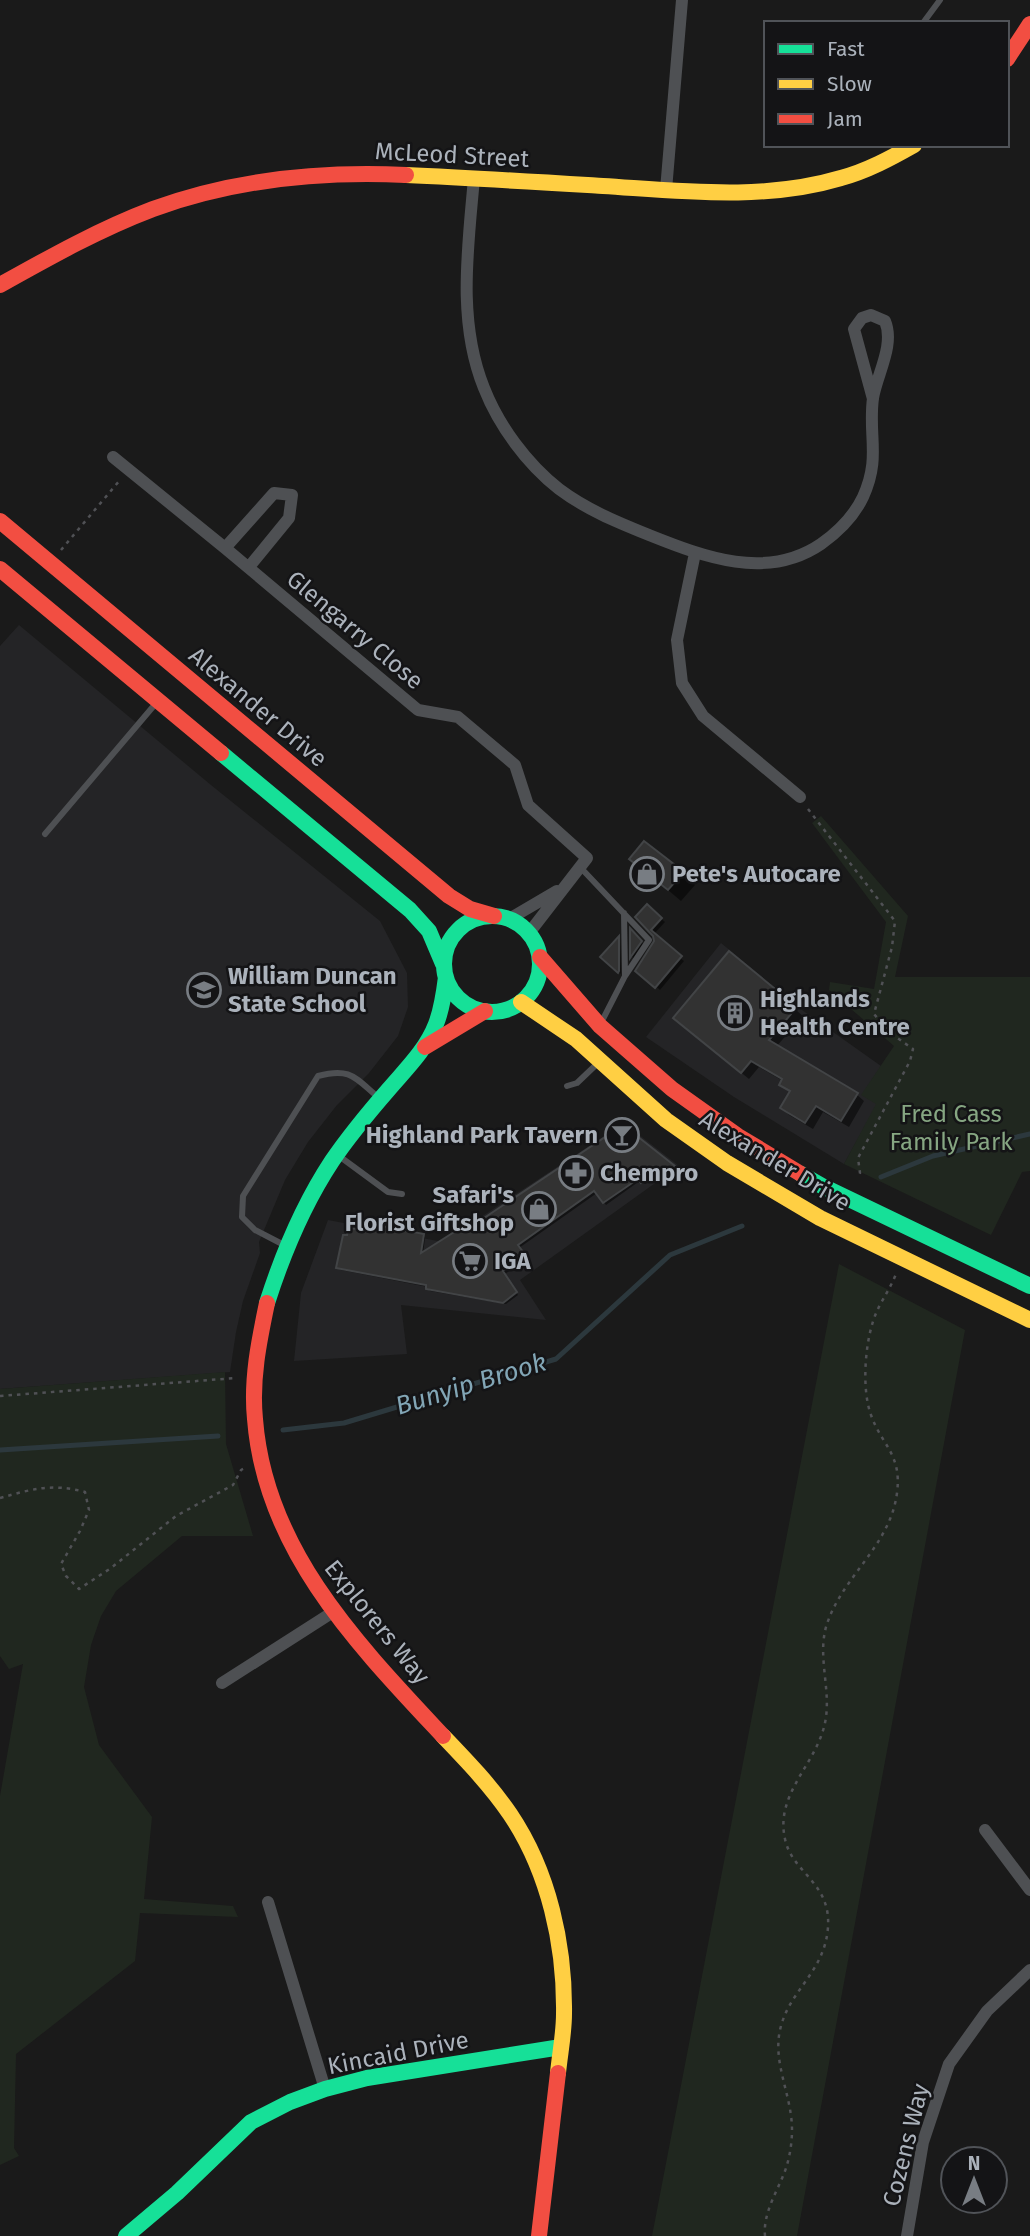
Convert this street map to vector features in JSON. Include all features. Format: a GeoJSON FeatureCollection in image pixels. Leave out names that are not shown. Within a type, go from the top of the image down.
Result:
{"type":"FeatureCollection","features":[{"type":"Feature","properties":{"kind":"street"},"geometry":{"type":"LineString","coordinates":[[666,190],[682,0]]}},
{"type":"Feature","properties":{"kind":"street"},"geometry":{"type":"LineString","coordinates":[[1009,56],[1030,24]]}},
{"type":"Feature","properties":{"kind":"street","name":"McLeod Street"},"geometry":{"type":"LineString","coordinates":[[1,283],[100,230],[182,198],[222,187],[275,178],[373,173],[743,193],[799,189],[855,175],[910,147]]}},
{"type":"Feature","properties":{"kind":"street"},"geometry":{"type":"LineString","coordinates":[[474,178],[466,282],[468,321],[484,387],[500,420],[520,449],[558,488],[582,505],[695,553],[758,564],[794,558],[813,550],[834,535],[862,499],[869,481],[874,463],[873,399],[854,329],[862,318],[871,315],[886,321],[888,327],[886,348],[873,399]]}},
{"type":"Feature","properties":{"kind":"street","name":"Glengarry Close"},"geometry":{"type":"LineString","coordinates":[[113,457],[418,710],[458,717],[515,765],[528,805],[587,858],[580,867]]}},
{"type":"Feature","properties":{"kind":"street"},"geometry":{"type":"LineString","coordinates":[[225,548],[274,493],[292,495],[289,518],[248,567]]}},
{"type":"Feature","properties":{"kind":"street","name":"Alexander Drive"},"geometry":{"type":"LineString","coordinates":[[1,522],[449,896],[470,909],[502,917]]}},
{"type":"Feature","properties":{"kind":"street"},"geometry":{"type":"LineString","coordinates":[[695,553],[677,640],[682,683],[703,716],[800,797]]}},
{"type":"Feature","properties":{"kind":"street"},"geometry":{"type":"LineString","coordinates":[[0,555],[12,565],[38,601]]}},
{"type":"Feature","properties":{"kind":"street"},"geometry":{"type":"LineString","coordinates":[[0,569],[410,910],[429,932],[456,996],[470,1006],[485,1011],[501,1011],[521,1002],[537,982],[540,957],[535,942],[529,933],[502,917]]}},
{"type":"Feature","properties":{"kind":"street"},"geometry":{"type":"LineString","coordinates":[[529,933],[580,867]]}},
{"type":"Feature","properties":{"kind":"street"},"geometry":{"type":"LineString","coordinates":[[444,971],[446,946],[455,933],[477,918],[502,917],[564,888]]}},
{"type":"Feature","properties":{"kind":"street","name":"Alexander Drive"},"geometry":{"type":"LineString","coordinates":[[540,957],[600,1026],[672,1089],[783,1164],[913,1231],[1030,1286]]}},
{"type":"Feature","properties":{"kind":"street","name":"Explorers Way"},"geometry":{"type":"LineString","coordinates":[[444,971],[440,1015],[425,1047],[380,1099],[338,1155],[310,1198],[288,1246],[265,1311],[256,1358],[255,1417],[261,1464],[270,1494],[287,1538],[309,1578],[333,1612],[503,1805],[525,1840],[551,1905],[560,1942],[564,1990],[561,2047],[539,2236]]}},
{"type":"Feature","properties":{"kind":"street","name":"Alexander Drive"},"geometry":{"type":"LineString","coordinates":[[521,1002],[549,1019],[601,1061],[666,1120],[727,1163],[820,1219],[1030,1320]]}},
{"type":"Feature","properties":{"kind":"street","name":"Explorers Way"},"geometry":{"type":"LineString","coordinates":[[425,1047],[485,1011]]}},
{"type":"Feature","properties":{"kind":"street"},"geometry":{"type":"LineString","coordinates":[[222,1683],[333,1612]]}},
{"type":"Feature","properties":{"kind":"street"},"geometry":{"type":"LineString","coordinates":[[985,1830],[1030,1889]]}},
{"type":"Feature","properties":{"kind":"street"},"geometry":{"type":"LineString","coordinates":[[268,1902],[325,2089]]}},
{"type":"Feature","properties":{"kind":"street","name":"Cozens Way"},"geometry":{"type":"LineString","coordinates":[[907,2236],[923,2142],[949,2064],[987,2011],[1030,1970]]}},
{"type":"Feature","properties":{"kind":"street","name":"Kincaid Drive"},"geometry":{"type":"LineString","coordinates":[[126,2236],[177,2193],[251,2122],[290,2102],[367,2078],[561,2047]]}},
{"type":"Feature","properties":{"kind":"lane"},"geometry":{"type":"LineString","coordinates":[[924,21],[940,0]]}},
{"type":"Feature","properties":{"kind":"lane"},"geometry":{"type":"LineString","coordinates":[[45,834],[159,700]]}},
{"type":"Feature","properties":{"kind":"lane"},"geometry":{"type":"LineString","coordinates":[[580,867],[649,940],[625,976],[600,1026]]}},
{"type":"Feature","properties":{"kind":"lane"},"geometry":{"type":"LineString","coordinates":[[624,913],[625,976]]}},
{"type":"Feature","properties":{"kind":"lane"},"geometry":{"type":"LineString","coordinates":[[567,1086],[577,1083],[601,1061]]}},
{"type":"Feature","properties":{"kind":"lane"},"geometry":{"type":"LineString","coordinates":[[288,1246],[256,1230],[242,1217],[243,1196],[263,1163],[318,1076],[336,1071],[349,1073],[380,1099]]}},
{"type":"Feature","properties":{"kind":"lane"},"geometry":{"type":"LineString","coordinates":[[338,1155],[388,1192],[402,1194]]}},
{"type":"Feature","properties":{"kind":"path"},"geometry":{"type":"LineString","coordinates":[[60,551],[129,470]]}},
{"type":"Feature","properties":{"kind":"path"},"geometry":{"type":"LineString","coordinates":[[800,797],[895,921],[892,947],[874,1014],[889,1032],[913,1049],[910,1062],[858,1158],[858,1178]]}},
{"type":"Feature","properties":{"kind":"path"},"geometry":{"type":"LineString","coordinates":[[765,2236],[769,2208],[789,2155],[792,2131],[791,2110],[778,2056],[781,2024],[819,1962],[828,1928],[824,1898],[790,1852],[785,1840],[783,1821],[789,1795],[825,1726],[827,1702],[823,1643],[826,1629],[842,1595],[876,1548],[894,1509],[898,1490],[897,1466],[870,1414],[865,1380],[870,1330],[877,1310],[891,1288],[902,1258]]}},
{"type":"Feature","properties":{"kind":"path"},"geometry":{"type":"LineString","coordinates":[[0,1396],[236,1378]]}},
{"type":"Feature","properties":{"kind":"path"},"geometry":{"type":"LineString","coordinates":[[0,1498],[46,1486],[68,1487],[85,1492],[89,1510],[61,1564],[66,1576],[79,1589],[111,1568],[176,1516],[233,1485],[241,1470],[261,1464]]}},
{"type":"Feature","properties":{"kind":"shaded area","name":"William Duncan State School"},"geometry":{"type":"Polygon","coordinates":[[[19,625],[380,921],[407,973],[408,1007],[398,1036],[369,1073],[337,1105],[308,1142],[285,1180],[259,1242],[260,1253],[243,1301],[230,1372],[0,1389],[0,646],[19,625]]]}},
{"type":"Feature","properties":{"kind":"shaded area"},"geometry":{"type":"Polygon","coordinates":[[[721,943],[802,1010],[881,1066],[862,1095],[877,1104],[844,1164],[734,1097],[646,1037],[721,943]]]}},
{"type":"Feature","properties":{"kind":"shaded area"},"geometry":{"type":"Polygon","coordinates":[[[624,1123],[679,1166],[520,1280],[546,1320],[401,1305],[407,1354],[294,1361],[301,1293],[328,1220],[443,1242],[624,1123]]]}},
{"type":"Feature","properties":{"kind":"green space","name":"Fred Cass Family Park"},"geometry":{"type":"Polygon","coordinates":[[[821,816],[908,916],[895,977],[1030,977],[1030,1171],[1022,1172],[991,1235],[844,1164],[876,1104],[861,1095],[894,1046],[829,990],[830,982],[874,989],[886,922],[812,823],[821,816]]]}},
{"type":"Feature","properties":{"kind":"green space"},"geometry":{"type":"Polygon","coordinates":[[[839,1264],[965,1330],[797,2236],[652,2236],[839,1264]]]}},
{"type":"Feature","properties":{"kind":"green space"},"geometry":{"type":"Polygon","coordinates":[[[225,1372],[226,1444],[253,1536],[182,1536],[116,1591],[101,1616],[91,1645],[84,1687],[99,1745],[152,1817],[144,1899],[233,1906],[238,1917],[140,1913],[135,1961],[16,2054],[14,2148],[19,2156],[0,2165],[0,1796],[23,1664],[9,1669],[0,1656],[0,1389],[225,1372]]]}},
{"type":"Feature","properties":{"kind":"building"},"geometry":{"type":"Polygon","coordinates":[[[644,841],[684,872],[668,890],[629,859],[644,841]]]}},
{"type":"Feature","properties":{"kind":"building"},"geometry":{"type":"Polygon","coordinates":[[[647,904],[662,918],[651,930],[682,956],[655,988],[635,971],[654,941],[653,936],[635,917],[647,904]]]}},
{"type":"Feature","properties":{"kind":"building"},"geometry":{"type":"Polygon","coordinates":[[[630,928],[642,941],[630,958],[630,928]]]}},
{"type":"Feature","properties":{"kind":"building"},"geometry":{"type":"Polygon","coordinates":[[[619,936],[619,971],[618,973],[600,957],[619,936]]]}},
{"type":"Feature","properties":{"kind":"building","name":"Highlands Health Centre"},"geometry":{"type":"Polygon","coordinates":[[[729,951],[797,1007],[769,1040],[858,1093],[841,1121],[816,1106],[805,1123],[780,1108],[790,1091],[779,1085],[782,1079],[751,1061],[741,1073],[673,1018],[729,951]]]}},
{"type":"Feature","properties":{"kind":"building"},"geometry":{"type":"Polygon","coordinates":[[[623,1125],[675,1166],[664,1175],[652,1175],[641,1183],[638,1179],[603,1203],[594,1191],[518,1245],[526,1256],[503,1271],[517,1292],[503,1303],[336,1268],[343,1235],[347,1235],[348,1228],[364,1230],[365,1223],[424,1234],[421,1253],[478,1217],[481,1220],[623,1125]]]}},
{"type":"Feature","properties":{"kind":"waterway","name":"Bunyip Brook"},"geometry":{"type":"LineString","coordinates":[[881,1177],[933,1156],[1030,1134]]}},
{"type":"Feature","properties":{"kind":"waterway","name":"Bunyip Brook"},"geometry":{"type":"LineString","coordinates":[[283,1430],[344,1423],[556,1359],[670,1255],[742,1226]]}},
{"type":"Feature","properties":{"kind":"waterway","name":"Bunyip Brook"},"geometry":{"type":"LineString","coordinates":[[0,1450],[218,1436]]}},
{"type":"Feature","properties":{"kind":"traffic: fast"},"geometry":{"type":"LineString","coordinates":[[221,753],[410,910],[429,931],[443,964]]}},
{"type":"Feature","properties":{"kind":"traffic: fast"},"geometry":{"type":"LineString","coordinates":[[492,916],[510,920],[526,930],[536,946],[540,964],[536,982],[526,998],[510,1008],[492,1012],[474,1008],[458,998],[448,982],[444,964],[448,946],[458,930],[474,920],[492,916]]}},
{"type":"Feature","properties":{"kind":"traffic: fast"},"geometry":{"type":"LineString","coordinates":[[267,1303],[295,1230],[332,1161],[352,1133],[415,1059],[432,1033],[440,1013],[446,977]]}},
{"type":"Feature","properties":{"kind":"traffic: fast"},"geometry":{"type":"LineString","coordinates":[[801,1174],[1030,1286]]}},
{"type":"Feature","properties":{"kind":"traffic: fast"},"geometry":{"type":"LineString","coordinates":[[126,2236],[177,2193],[251,2122],[290,2102],[367,2078],[561,2047]]}},
{"type":"Feature","properties":{"kind":"traffic: slow"},"geometry":{"type":"LineString","coordinates":[[406,175],[693,192],[753,192],[782,190],[841,178],[869,168],[910,147]]}},
{"type":"Feature","properties":{"kind":"traffic: slow"},"geometry":{"type":"LineString","coordinates":[[521,1002],[576,1039],[666,1120],[727,1163],[820,1218],[1030,1320]]}},
{"type":"Feature","properties":{"kind":"traffic: slow"},"geometry":{"type":"LineString","coordinates":[[443,1736],[470,1764],[510,1814],[524,1836],[544,1885],[558,1936],[564,1988],[564,2021],[558,2073]]}},
{"type":"Feature","properties":{"kind":"traffic: jam"},"geometry":{"type":"LineString","coordinates":[[1009,56],[1030,24]]}},
{"type":"Feature","properties":{"kind":"traffic: jam"},"geometry":{"type":"LineString","coordinates":[[0,285],[114,225],[153,209],[215,190],[310,176],[406,175]]}},
{"type":"Feature","properties":{"kind":"traffic: jam"},"geometry":{"type":"LineString","coordinates":[[0,521],[449,896],[470,909],[494,916]]}},
{"type":"Feature","properties":{"kind":"traffic: jam"},"geometry":{"type":"LineString","coordinates":[[0,569],[221,753]]}},
{"type":"Feature","properties":{"kind":"traffic: jam"},"geometry":{"type":"LineString","coordinates":[[540,957],[600,1026],[672,1089],[738,1136],[801,1174]]}},
{"type":"Feature","properties":{"kind":"traffic: jam"},"geometry":{"type":"LineString","coordinates":[[425,1047],[485,1011]]}},
{"type":"Feature","properties":{"kind":"traffic: jam"},"geometry":{"type":"LineString","coordinates":[[267,1303],[256,1361],[254,1404],[262,1466],[277,1511],[296,1553],[349,1630],[443,1736]]}},
{"type":"Feature","properties":{"kind":"traffic: jam"},"geometry":{"type":"LineString","coordinates":[[539,2236],[558,2073]]}},
{"type":"Feature","properties":{"kind":"place","name":"Pete's Autocare"},"geometry":{"type":"Point","coordinates":[647,874]}},
{"type":"Feature","properties":{"kind":"place","name":"William Duncan State School"},"geometry":{"type":"Point","coordinates":[204,990]}},
{"type":"Feature","properties":{"kind":"place","name":"Highlands Health Centre"},"geometry":{"type":"Point","coordinates":[735,1013]}},
{"type":"Feature","properties":{"kind":"place","name":"Highland Park Tavern"},"geometry":{"type":"Point","coordinates":[622,1135]}},
{"type":"Feature","properties":{"kind":"place","name":"Chempro"},"geometry":{"type":"Point","coordinates":[576,1173]}},
{"type":"Feature","properties":{"kind":"place","name":"Safari's Florist Giftshop"},"geometry":{"type":"Point","coordinates":[539,1209]}},
{"type":"Feature","properties":{"kind":"place","name":"IGA"},"geometry":{"type":"Point","coordinates":[470,1261]}}]}
